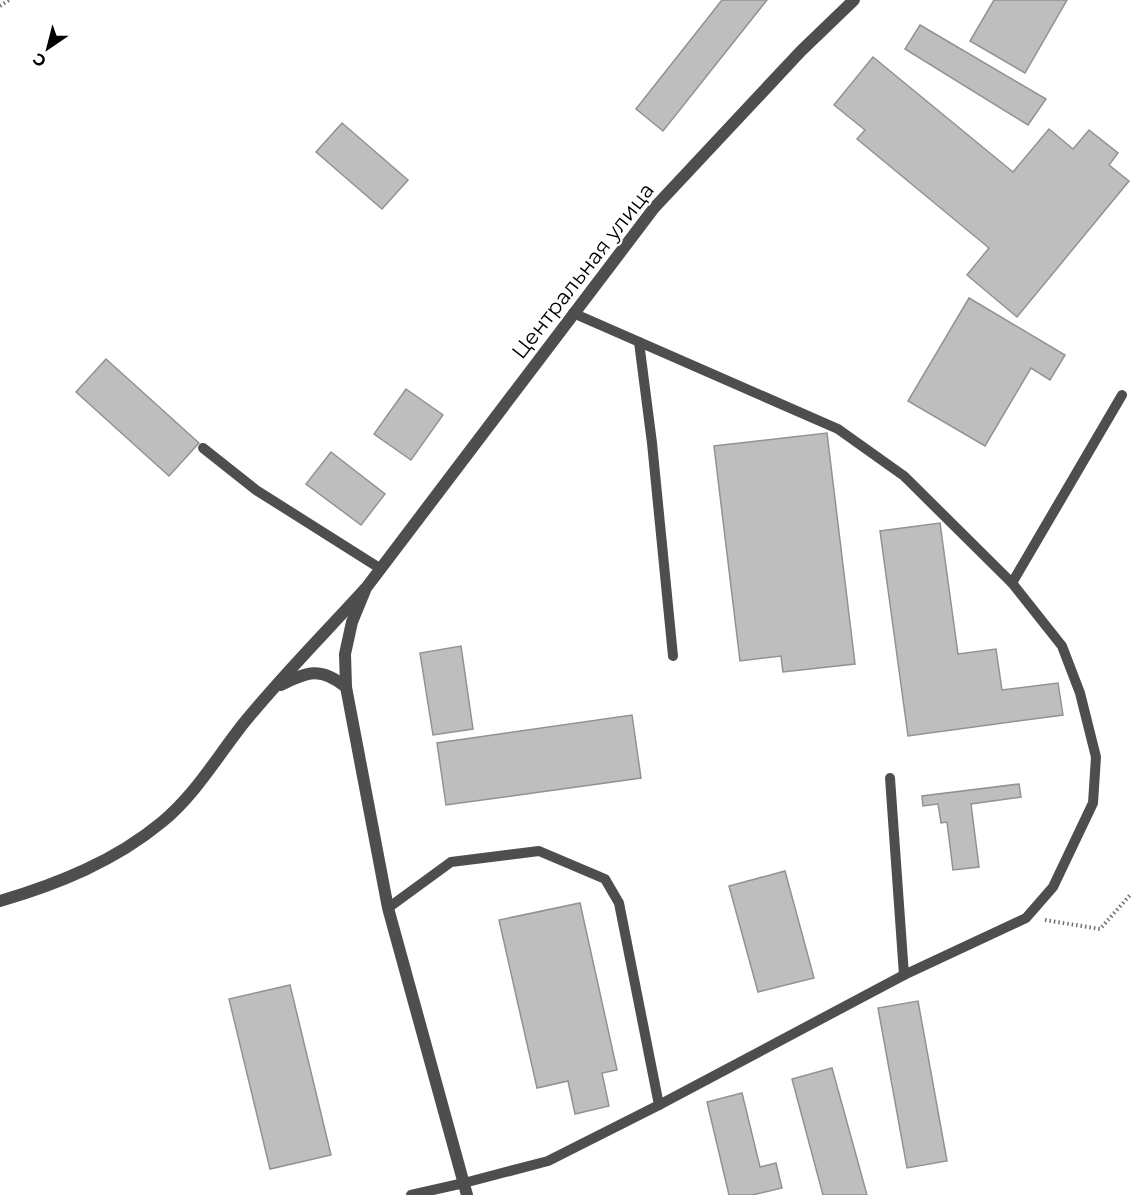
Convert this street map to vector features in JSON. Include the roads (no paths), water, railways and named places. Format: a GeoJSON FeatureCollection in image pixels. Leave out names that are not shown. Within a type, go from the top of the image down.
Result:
{"type":"FeatureCollection","features":[{"type":"Feature","properties":{"kind":"street","name":"Центральная улица"},"geometry":{"type":"LineString","coordinates":[[366,588],[654,208],[801,51],[854,0]]}},
{"type":"Feature","properties":{"kind":"street"},"geometry":{"type":"LineString","coordinates":[[366,588],[352,622],[345,654],[346,687],[388,908],[466,1189]]}},
{"type":"Feature","properties":{"kind":"street"},"geometry":{"type":"LineString","coordinates":[[0,901],[40,889],[90,868],[133,844],[164,821],[191,793],[275,688],[366,588]]}},
{"type":"Feature","properties":{"kind":"street"},"geometry":{"type":"LineString","coordinates":[[275,688],[300,675],[319,673],[335,678],[346,687]]}},
{"type":"Feature","properties":{"kind":"lane"},"geometry":{"type":"LineString","coordinates":[[411,1195],[466,1189],[548,1161],[904,975],[1026,918],[1053,887],[1093,803],[1096,758],[1080,693],[1062,646],[1012,583],[904,476],[838,429],[573,313]]}},
{"type":"Feature","properties":{"kind":"lane"},"geometry":{"type":"LineString","coordinates":[[639,342],[674,656]]}},
{"type":"Feature","properties":{"kind":"lane"},"geometry":{"type":"LineString","coordinates":[[1012,583],[1122,395]]}},
{"type":"Feature","properties":{"kind":"lane"},"geometry":{"type":"LineString","coordinates":[[203,448],[256,490],[381,569]]}},
{"type":"Feature","properties":{"kind":"lane"},"geometry":{"type":"LineString","coordinates":[[890,778],[904,975]]}},
{"type":"Feature","properties":{"kind":"lane"},"geometry":{"type":"LineString","coordinates":[[388,908],[451,861],[539,851],[605,879],[619,903],[659,1105]]}}]}
